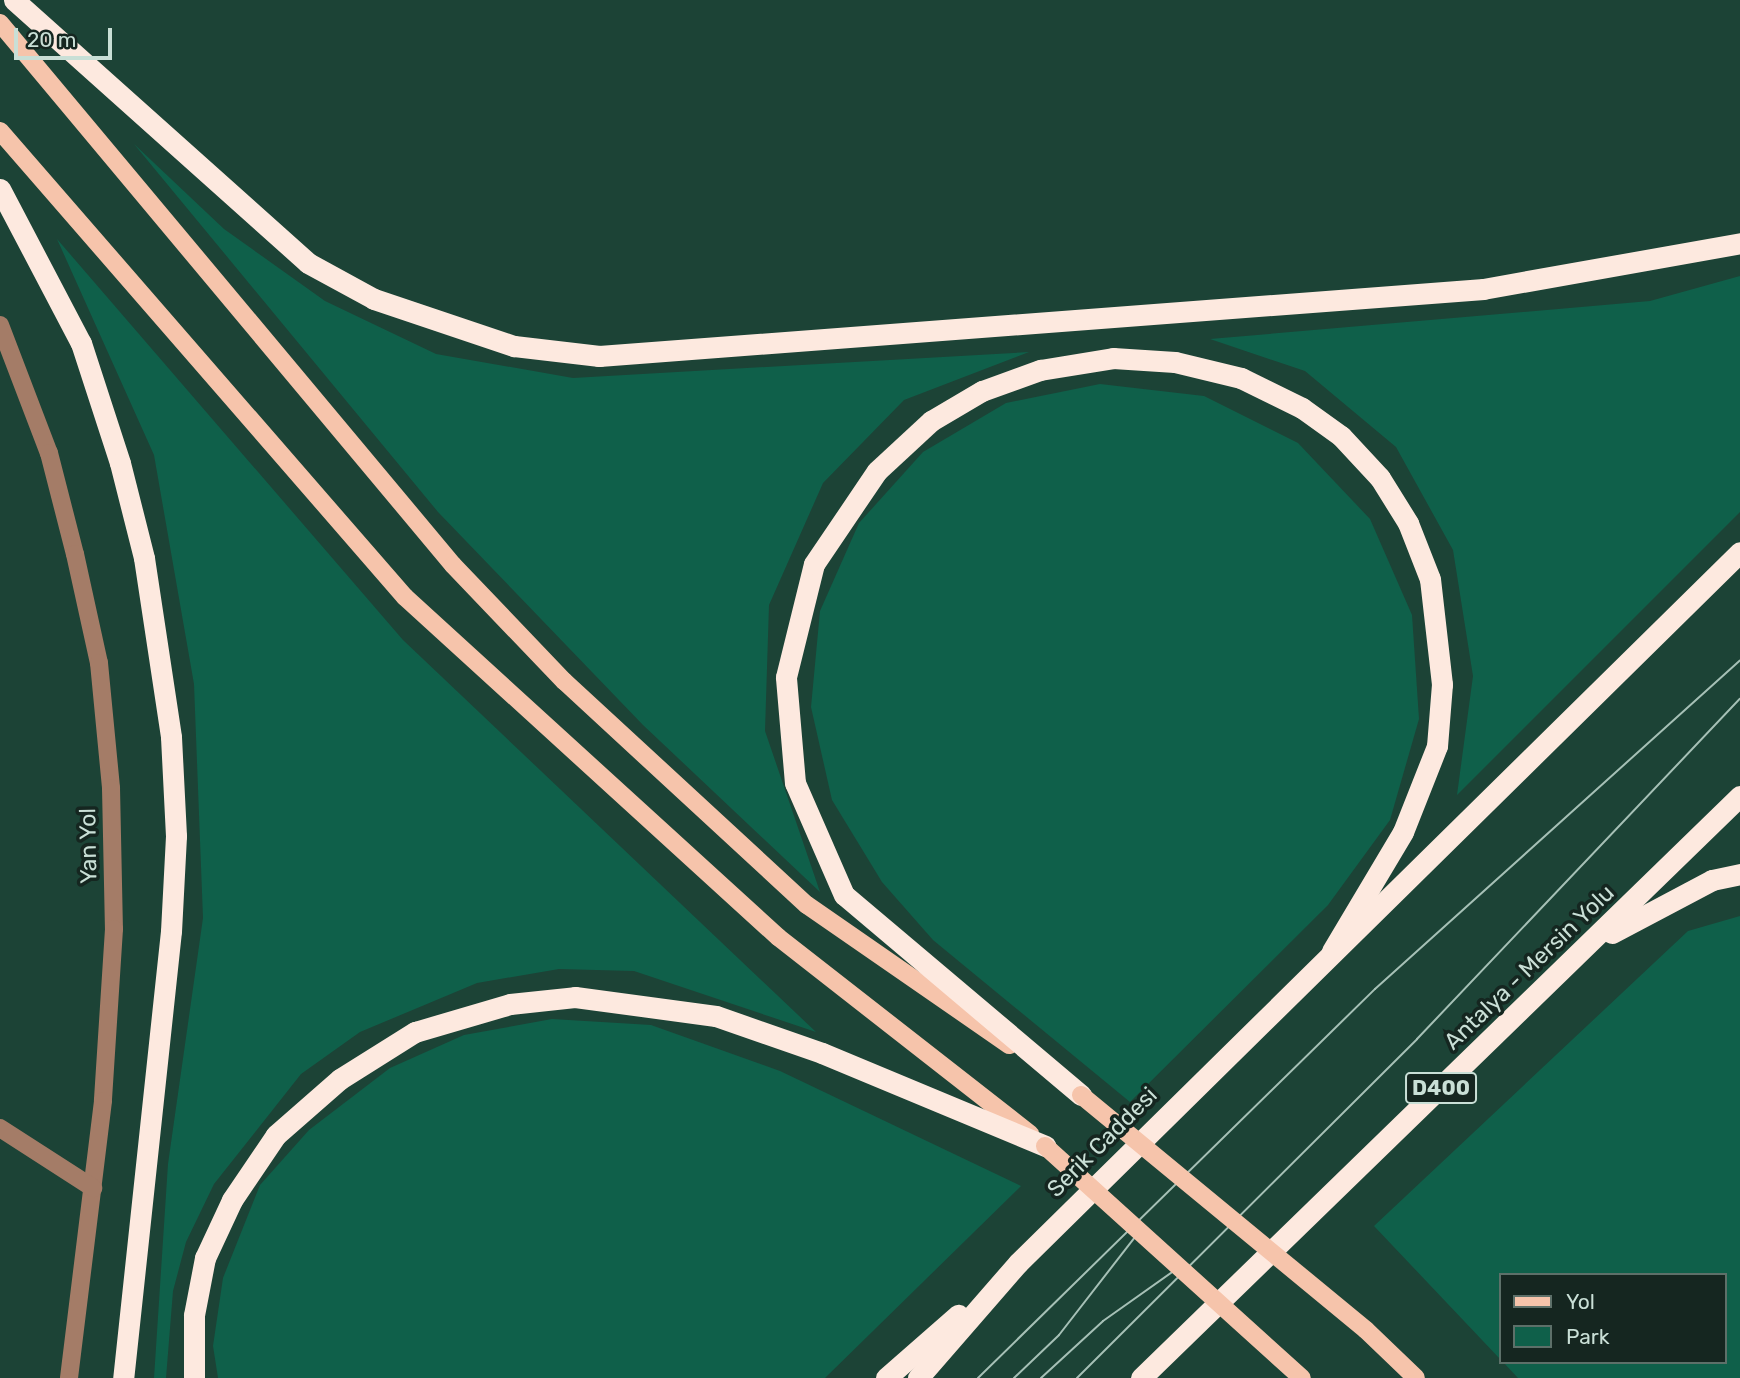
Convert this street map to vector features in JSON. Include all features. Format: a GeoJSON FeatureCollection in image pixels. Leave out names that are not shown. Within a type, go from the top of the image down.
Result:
{"type":"FeatureCollection","features":[{"type":"Feature","properties":{"kind":"highway"},"geometry":{"type":"LineString","coordinates":[[14,0],[308,263],[374,299],[514,346],[599,356],[1483,289],[1740,243]]}},
{"type":"Feature","properties":{"kind":"highway"},"geometry":{"type":"LineString","coordinates":[[0,189],[81,343],[120,463],[144,558],[171,737],[176,836],[171,931],[123,1378]]}},
{"type":"Feature","properties":{"kind":"highway"},"geometry":{"type":"LineString","coordinates":[[1081,1095],[844,895],[794,783],[786,677],[814,564],[877,471],[931,421],[971,397],[1040,370],[1114,358],[1175,362],[1241,378],[1302,408],[1341,436],[1380,478],[1408,523],[1430,579],[1442,684],[1437,746],[1403,832],[1332,951]]}},
{"type":"Feature","properties":{"kind":"highway"},"geometry":{"type":"LineString","coordinates":[[1332,951],[1740,552]]}},
{"type":"Feature","properties":{"kind":"highway","name":"Antalya - Mersin Yolu"},"geometry":{"type":"LineString","coordinates":[[1140,1378],[1591,944],[1740,796]]}},
{"type":"Feature","properties":{"kind":"highway"},"geometry":{"type":"LineString","coordinates":[[1591,944],[1712,880],[1740,874]]}},
{"type":"Feature","properties":{"kind":"highway","name":"Serik Caddesi"},"geometry":{"type":"LineString","coordinates":[[918,1378],[1018,1263],[1332,951]]}},
{"type":"Feature","properties":{"kind":"highway"},"geometry":{"type":"LineString","coordinates":[[194,1378],[194,1315],[205,1258],[232,1200],[276,1135],[340,1079],[415,1032],[510,1003],[575,997],[716,1016],[1045,1146]]}},
{"type":"Feature","properties":{"kind":"highway"},"geometry":{"type":"LineString","coordinates":[[886,1378],[1018,1263]]}},
{"type":"Feature","properties":{"kind":"main road"},"geometry":{"type":"LineString","coordinates":[[0,23],[453,565],[564,681],[807,905],[1081,1095],[1366,1330],[1416,1378]]}},
{"type":"Feature","properties":{"kind":"main road"},"geometry":{"type":"LineString","coordinates":[[0,131],[405,597],[778,937],[1045,1146],[1302,1378]]}},
{"type":"Feature","properties":{"kind":"street","name":"Yan Yol"},"geometry":{"type":"LineString","coordinates":[[0,325],[49,453],[99,663],[111,788],[114,929],[93,1188],[69,1378]]}},
{"type":"Feature","properties":{"kind":"street"},"geometry":{"type":"LineString","coordinates":[[0,1128],[93,1188]]}},
{"type":"Feature","properties":{"kind":"green space"},"geometry":{"type":"Polygon","coordinates":[[[134,144],[224,229],[325,301],[436,354],[573,378],[1029,352],[904,400],[823,483],[769,605],[765,731],[820,892],[643,725],[438,512],[134,144]]]}},
{"type":"Feature","properties":{"kind":"green space"},"geometry":{"type":"Polygon","coordinates":[[[57,239],[403,640],[816,1032],[634,971],[559,969],[477,983],[360,1032],[301,1074],[214,1184],[186,1242],[173,1291],[166,1378],[154,1378],[168,1164],[203,918],[194,684],[154,455],[57,239]]]}},
{"type":"Feature","properties":{"kind":"green space"},"geometry":{"type":"Polygon","coordinates":[[[1740,276],[1740,512],[1457,795],[1473,676],[1453,550],[1396,447],[1305,371],[1210,339],[1650,301],[1740,276]]]}},
{"type":"Feature","properties":{"kind":"green space"},"geometry":{"type":"Polygon","coordinates":[[[1100,384],[1204,396],[1298,443],[1370,519],[1412,615],[1419,719],[1390,820],[1328,905],[1130,1102],[933,940],[882,882],[832,800],[811,707],[820,611],[859,523],[923,452],[1006,403],[1100,384]]]}},
{"type":"Feature","properties":{"kind":"green space"},"geometry":{"type":"Polygon","coordinates":[[[1740,916],[1740,1378],[1518,1378],[1505,1364],[1726,1364],[1726,1273],[1498,1273],[1498,1357],[1374,1226],[1688,931],[1740,916]]]}},
{"type":"Feature","properties":{"kind":"green space"},"geometry":{"type":"Polygon","coordinates":[[[552,1019],[651,1025],[780,1071],[1021,1186],[825,1378],[218,1378],[213,1346],[223,1278],[260,1185],[309,1130],[390,1068],[464,1035],[552,1019]]]}},
{"type":"Feature","properties":{"kind":"tram line"},"geometry":{"type":"LineString","coordinates":[[978,1378],[1375,989],[1740,660]]}},
{"type":"Feature","properties":{"kind":"tram line"},"geometry":{"type":"LineString","coordinates":[[1077,1378],[1417,1039],[1740,699]]}},
{"type":"Feature","properties":{"kind":"tram line"},"geometry":{"type":"LineString","coordinates":[[1014,1378],[1059,1335],[1142,1228]]}},
{"type":"Feature","properties":{"kind":"tram line"},"geometry":{"type":"LineString","coordinates":[[1041,1378],[1103,1321],[1175,1270]]}}]}
